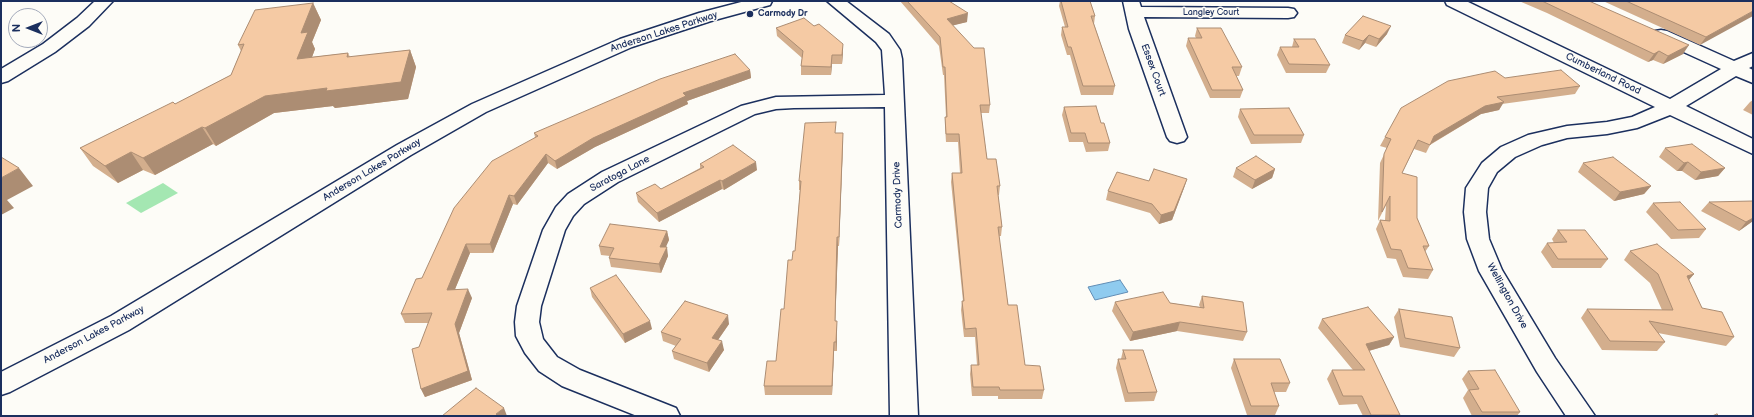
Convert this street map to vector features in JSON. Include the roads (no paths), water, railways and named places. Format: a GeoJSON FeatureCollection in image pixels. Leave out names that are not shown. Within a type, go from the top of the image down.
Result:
{"type":"FeatureCollection","features":[{"type":"Feature","properties":{"kind":"street"},"geometry":{"type":"LineString","coordinates":[[1,77],[49,48],[83,22],[105,1]]}},
{"type":"Feature","properties":{"kind":"street","name":"Anderson Lakes Parkway"},"geometry":{"type":"LineString","coordinates":[[1,384],[120,323],[404,150],[479,108],[548,76],[626,43],[705,17],[764,1]]}},
{"type":"Feature","properties":{"kind":"street","name":"Carmody Drive"},"geometry":{"type":"LineString","coordinates":[[835,1],[883,38],[891,50],[894,64],[904,416]]}},
{"type":"Feature","properties":{"kind":"street","name":"Cumberland Road"},"geometry":{"type":"LineString","coordinates":[[1453,1],[1753,147]]}},
{"type":"Feature","properties":{"kind":"street","name":"Langley Court"},"geometry":{"type":"LineString","coordinates":[[1132,7],[1288,13]]}},
{"type":"Feature","properties":{"kind":"street","name":"Essex Court"},"geometry":{"type":"LineString","coordinates":[[1132,7],[1177,137]]}},
{"type":"Feature","properties":{"kind":"street"},"geometry":{"type":"LineString","coordinates":[[1648,29],[1753,77]]}},
{"type":"Feature","properties":{"kind":"street","name":"Wellington Drive"},"geometry":{"type":"LineString","coordinates":[[1582,416],[1546,365],[1491,271],[1478,239],[1474,212],[1477,188],[1489,168],[1508,152],[1535,140],[1568,132],[1606,128],[1637,122],[1671,107],[1753,58]]}},
{"type":"Feature","properties":{"kind":"street","name":"Saratoga Lane"},"geometry":{"type":"LineString","coordinates":[[666,416],[571,378],[548,364],[534,346],[529,336],[527,322],[529,306],[554,230],[564,212],[581,195],[610,177],[748,110],[776,103],[895,101]]}},
{"type":"Feature","properties":{"kind":"water"},"geometry":{"type":"Polygon","coordinates":[[[1120,280],[1128,292],[1095,300],[1088,287],[1120,280]]]}},
{"type":"Feature","properties":{"kind":"place","name":"Carmody Dr"},"geometry":{"type":"Point","coordinates":[750,14]}}]}
